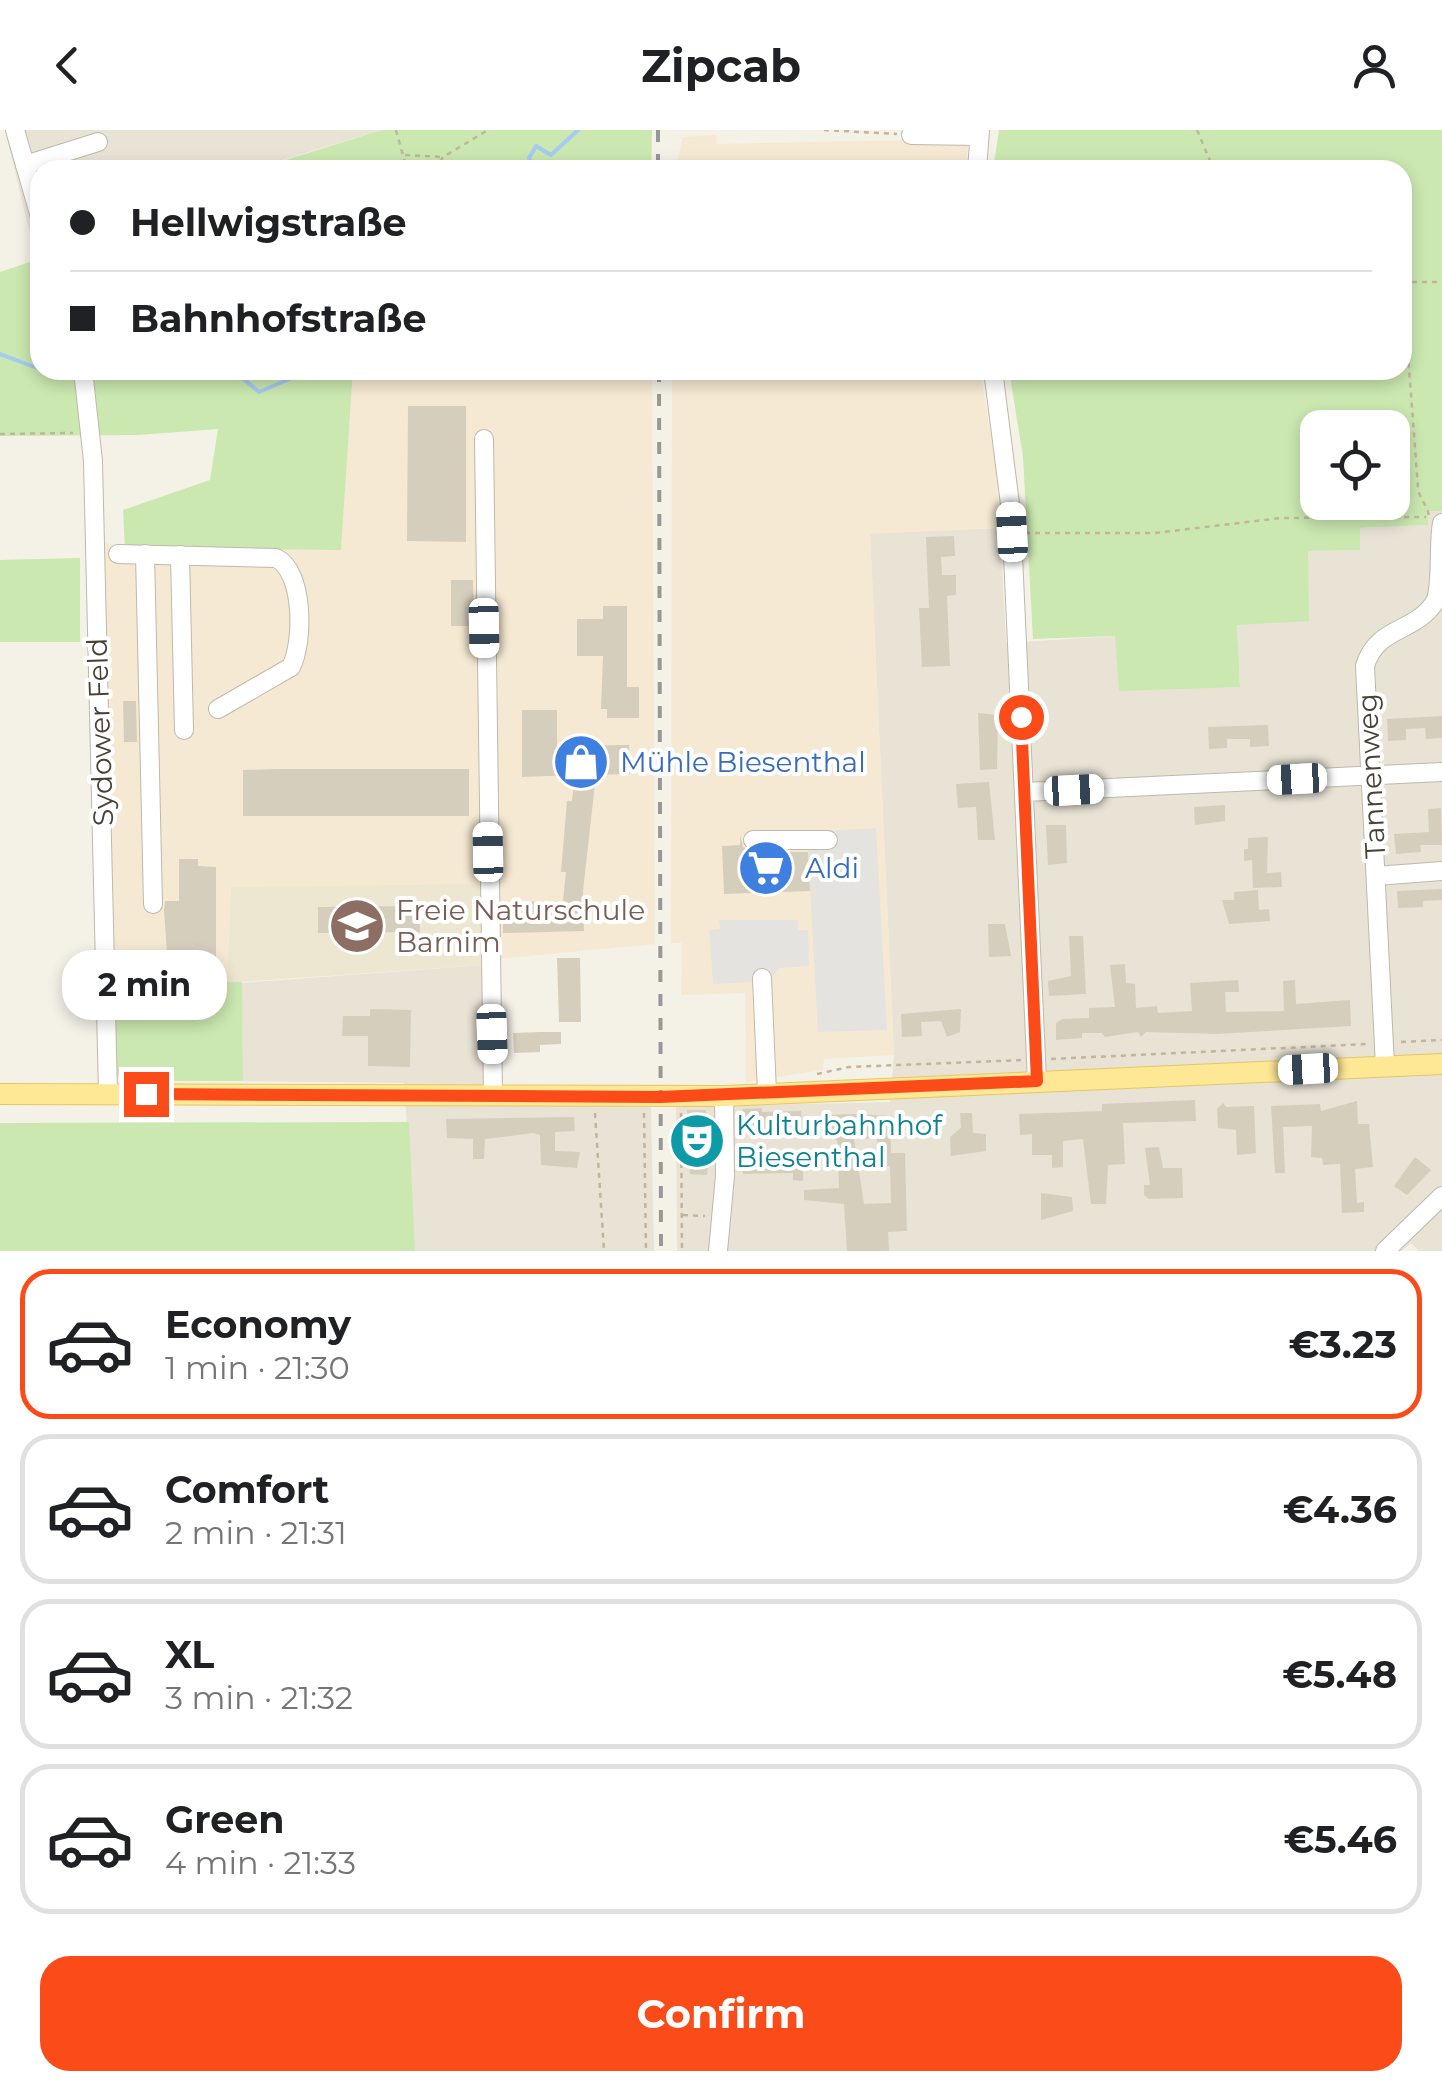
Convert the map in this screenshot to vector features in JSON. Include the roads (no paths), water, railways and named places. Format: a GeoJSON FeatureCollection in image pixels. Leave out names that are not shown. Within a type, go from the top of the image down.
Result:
{"type":"FeatureCollection","features":[{"type":"Feature","properties":{"kind":"main road"},"geometry":{"type":"LineString","coordinates":[[0,1094],[724,1096],[1036,1071],[1442,1064]]}},
{"type":"Feature","properties":{"kind":"street"},"geometry":{"type":"LineString","coordinates":[[15,130],[30,182]]}},
{"type":"Feature","properties":{"kind":"street"},"geometry":{"type":"LineString","coordinates":[[911,135],[980,133],[978,160]]}},
{"type":"Feature","properties":{"kind":"street"},"geometry":{"type":"LineString","coordinates":[[41,160],[98,142]]}},
{"type":"Feature","properties":{"kind":"street"},"geometry":{"type":"LineString","coordinates":[[25,165],[30,163]]}},
{"type":"Feature","properties":{"kind":"street","name":"Sydower Feld"},"geometry":{"type":"LineString","coordinates":[[85,380],[94,461],[108,1094]]}},
{"type":"Feature","properties":{"kind":"street"},"geometry":{"type":"LineString","coordinates":[[994,380],[1012,532],[1036,1071]]}},
{"type":"Feature","properties":{"kind":"street"},"geometry":{"type":"LineString","coordinates":[[484,439],[493,1096]]}},
{"type":"Feature","properties":{"kind":"street","name":"Tannenweg"},"geometry":{"type":"LineString","coordinates":[[1386,1066],[1365,666],[1378,640],[1416,620],[1439,594],[1437,522]]}},
{"type":"Feature","properties":{"kind":"street"},"geometry":{"type":"LineString","coordinates":[[118,554],[276,558],[292,573],[296,657],[290,667],[218,710]]}},
{"type":"Feature","properties":{"kind":"street"},"geometry":{"type":"LineString","coordinates":[[145,554],[153,904]]}},
{"type":"Feature","properties":{"kind":"street"},"geometry":{"type":"LineString","coordinates":[[180,555],[184,730]]}},
{"type":"Feature","properties":{"kind":"street"},"geometry":{"type":"LineString","coordinates":[[1025,792],[1442,772]]}},
{"type":"Feature","properties":{"kind":"street"},"geometry":{"type":"LineString","coordinates":[[753,840],[828,840]]}},
{"type":"Feature","properties":{"kind":"street"},"geometry":{"type":"LineString","coordinates":[[1376,876],[1442,871]]}},
{"type":"Feature","properties":{"kind":"street"},"geometry":{"type":"LineString","coordinates":[[762,978],[767,1092]]}},
{"type":"Feature","properties":{"kind":"street"},"geometry":{"type":"LineString","coordinates":[[718,1251],[725,1176],[724,1096]]}},
{"type":"Feature","properties":{"kind":"street"},"geometry":{"type":"LineString","coordinates":[[1385,1251],[1442,1196]]}},
{"type":"Feature","properties":{"kind":"waterway"},"geometry":{"type":"LineString","coordinates":[[530,160],[536,146],[551,155],[578,130]]}},
{"type":"Feature","properties":{"kind":"waterway"},"geometry":{"type":"LineString","coordinates":[[0,354],[30,365]]}},
{"type":"Feature","properties":{"kind":"waterway"},"geometry":{"type":"LineString","coordinates":[[245,380],[259,392],[287,380]]}},
{"type":"Feature","properties":{"kind":"railway"},"geometry":{"type":"LineString","coordinates":[[658,130],[658,160]]}},
{"type":"Feature","properties":{"kind":"railway"},"geometry":{"type":"LineString","coordinates":[[659,380],[661,1251]]}},
{"type":"Feature","properties":{"kind":"place","name":"Mühle Biesenthal"},"geometry":{"type":"Point","coordinates":[581,762]}},
{"type":"Feature","properties":{"kind":"place","name":"Aldi"},"geometry":{"type":"Point","coordinates":[766,868]}},
{"type":"Feature","properties":{"kind":"place","name":"Freie Naturschule Barnim"},"geometry":{"type":"Point","coordinates":[357,926]}},
{"type":"Feature","properties":{"kind":"place","name":"Kulturbahnhof Biesenthal"},"geometry":{"type":"Point","coordinates":[697,1141]}}]}
